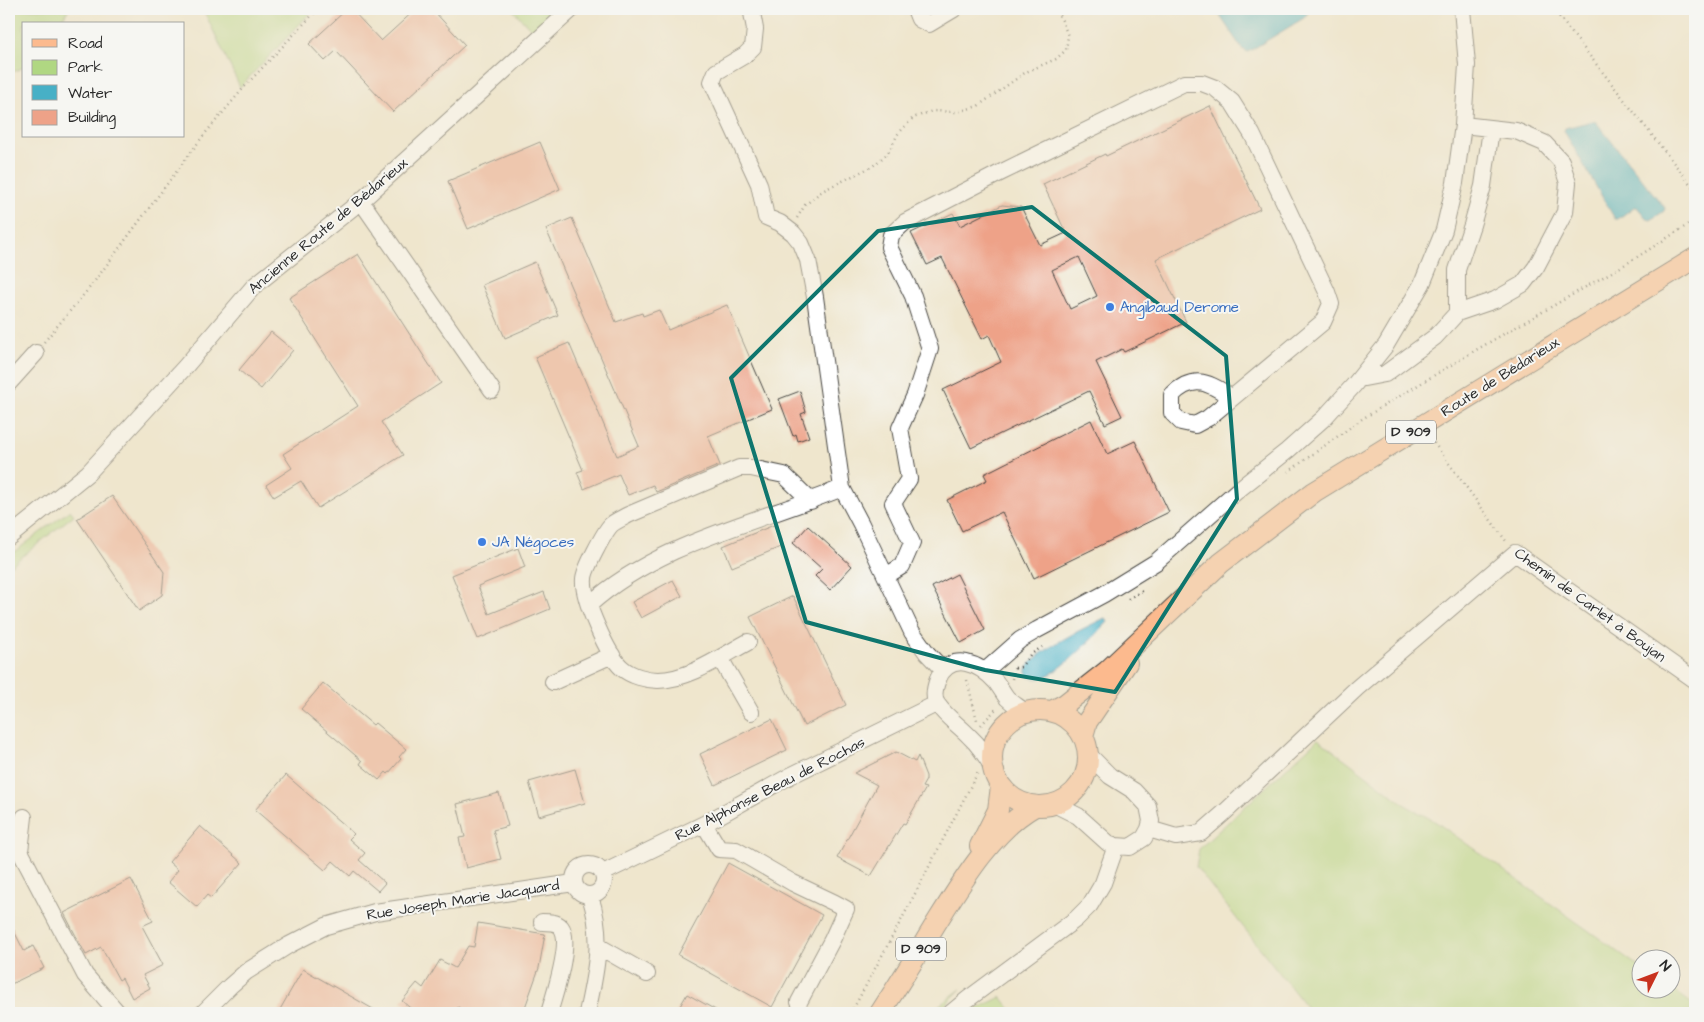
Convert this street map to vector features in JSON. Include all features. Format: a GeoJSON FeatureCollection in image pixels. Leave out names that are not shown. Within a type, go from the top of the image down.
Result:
{"type":"FeatureCollection","features":[{"type":"Feature","properties":{"kind":"main road","name":"Route de Bédarieux"},"geometry":{"type":"LineString","coordinates":[[1052,711],[1065,704],[1108,671],[1221,563],[1314,492],[1695,258]]}},
{"type":"Feature","properties":{"kind":"main road","name":"Route de Bédarieux"},"geometry":{"type":"LineString","coordinates":[[1085,745],[1087,722],[1147,634]]}},
{"type":"Feature","properties":{"kind":"main road"},"geometry":{"type":"LineString","coordinates":[[1038,710],[1052,711],[1064,716],[1075,725],[1085,745],[1087,767],[1083,780],[1066,799],[1044,805],[1022,803],[1001,786],[996,777],[986,769],[995,740],[1002,728],[1012,718],[1025,712],[1038,710]]}},
{"type":"Feature","properties":{"kind":"main road","name":"D 909"},"geometry":{"type":"LineString","coordinates":[[880,1013],[961,884],[998,810],[1001,786]]}},
{"type":"Feature","properties":{"kind":"main road","name":"D 909"},"geometry":{"type":"LineString","coordinates":[[961,884],[999,835],[1022,813],[1044,805]]}},
{"type":"Feature","properties":{"kind":"street","name":"Ancienne Route de Bédarieux"},"geometry":{"type":"LineString","coordinates":[[9,537],[88,473],[185,367],[254,286],[361,201],[572,9]]}},
{"type":"Feature","properties":{"kind":"street"},"geometry":{"type":"LineString","coordinates":[[916,9],[919,19],[929,24],[954,9]]}},
{"type":"Feature","properties":{"kind":"street"},"geometry":{"type":"LineString","coordinates":[[985,671],[1020,640],[1104,594],[1156,562],[1324,418],[1386,345],[1426,275],[1444,230],[1455,183],[1463,125],[1466,65],[1462,9]]}},
{"type":"Feature","properties":{"kind":"street"},"geometry":{"type":"LineString","coordinates":[[752,13],[755,29],[753,47],[744,55],[716,72],[712,82],[759,184],[766,217],[780,222],[790,230],[801,242],[808,260],[842,488],[912,632],[927,653],[943,670]]}},
{"type":"Feature","properties":{"kind":"street"},"geometry":{"type":"LineString","coordinates":[[886,576],[902,566],[912,543],[893,503],[908,479],[900,428],[916,395],[930,349],[913,296],[889,247],[890,235],[905,222],[1184,82],[1202,83],[1215,88],[1232,102],[1252,134],[1331,304],[1323,322],[1232,398]]}},
{"type":"Feature","properties":{"kind":"street"},"geometry":{"type":"LineString","coordinates":[[1359,379],[1385,374],[1435,337],[1457,313],[1495,300],[1523,284],[1536,267],[1565,212],[1568,183],[1561,161],[1544,143],[1516,131],[1463,125]]}},
{"type":"Feature","properties":{"kind":"street"},"geometry":{"type":"LineString","coordinates":[[1457,313],[1457,270],[1483,186],[1491,129]]}},
{"type":"Feature","properties":{"kind":"street"},"geometry":{"type":"LineString","coordinates":[[361,201],[492,390]]}},
{"type":"Feature","properties":{"kind":"street"},"geometry":{"type":"LineString","coordinates":[[9,383],[36,353]]}},
{"type":"Feature","properties":{"kind":"street"},"geometry":{"type":"LineString","coordinates":[[748,642],[704,667],[669,679],[656,680],[638,676],[623,669],[612,655],[589,605],[584,579],[590,561],[611,525],[628,515],[739,468],[751,468],[784,475],[811,501]]}},
{"type":"Feature","properties":{"kind":"street"},"geometry":{"type":"LineString","coordinates":[[589,605],[608,588],[652,561],[708,537],[811,501],[842,488]]}},
{"type":"Feature","properties":{"kind":"street"},"geometry":{"type":"LineString","coordinates":[[1149,829],[1176,837],[1201,833],[1226,812],[1357,688],[1515,553]]}},
{"type":"Feature","properties":{"kind":"street","name":"Chemin de Carlet à Boujan"},"geometry":{"type":"LineString","coordinates":[[1515,553],[1695,680]]}},
{"type":"Feature","properties":{"kind":"street"},"geometry":{"type":"LineString","coordinates":[[553,682],[612,655]]}},
{"type":"Feature","properties":{"kind":"street"},"geometry":{"type":"LineString","coordinates":[[720,658],[751,712]]}},
{"type":"Feature","properties":{"kind":"street"},"geometry":{"type":"LineString","coordinates":[[986,769],[983,751],[936,704],[935,689],[943,670],[952,664],[962,662],[974,665],[985,671],[1007,697],[1025,712]]}},
{"type":"Feature","properties":{"kind":"street","name":"Rue Alphonse Beau de Rochas"},"geometry":{"type":"LineString","coordinates":[[603,873],[704,824],[790,776],[936,704]]}},
{"type":"Feature","properties":{"kind":"street"},"geometry":{"type":"LineString","coordinates":[[1044,805],[1078,816],[1108,843],[1116,846],[1130,847],[1144,838],[1149,829],[1150,814],[1148,806],[1134,791],[1110,776],[1085,745]]}},
{"type":"Feature","properties":{"kind":"street"},"geometry":{"type":"LineString","coordinates":[[24,817],[20,851],[85,975],[118,1013]]}},
{"type":"Feature","properties":{"kind":"street"},"geometry":{"type":"LineString","coordinates":[[704,824],[719,849],[736,850],[794,884],[835,902],[846,909],[799,1002]]}},
{"type":"Feature","properties":{"kind":"street"},"geometry":{"type":"LineString","coordinates":[[951,1013],[975,993],[1076,919],[1090,905],[1104,883],[1116,846]]}},
{"type":"Feature","properties":{"kind":"street"},"geometry":{"type":"LineString","coordinates":[[584,865],[595,866],[603,873],[604,879],[601,890],[596,894],[590,896],[579,892],[574,883],[575,872],[584,865]]}},
{"type":"Feature","properties":{"kind":"street","name":"Rue Joseph Marie Jacquard"},"geometry":{"type":"LineString","coordinates":[[203,1013],[246,972],[289,945],[326,926],[375,912],[574,883]]}},
{"type":"Feature","properties":{"kind":"street"},"geometry":{"type":"LineString","coordinates":[[587,1013],[598,965],[598,924],[590,896]]}},
{"type":"Feature","properties":{"kind":"street"},"geometry":{"type":"LineString","coordinates":[[542,922],[556,923],[562,928],[564,938],[562,967],[548,1013]]}},
{"type":"Feature","properties":{"kind":"street"},"geometry":{"type":"LineString","coordinates":[[598,946],[647,974]]}},
{"type":"Feature","properties":{"kind":"path"},"geometry":{"type":"LineString","coordinates":[[36,353],[91,286],[203,136],[247,84],[318,9]]}},
{"type":"Feature","properties":{"kind":"path"},"geometry":{"type":"LineString","coordinates":[[790,230],[805,205],[822,191],[873,166],[888,153],[898,134],[913,118],[932,111],[957,112],[978,106],[1026,72],[1056,59],[1066,50],[1068,36],[1061,18],[1054,9]]}},
{"type":"Feature","properties":{"kind":"path"},"geometry":{"type":"LineString","coordinates":[[1553,9],[1695,190]]}},
{"type":"Feature","properties":{"kind":"path"},"geometry":{"type":"LineString","coordinates":[[1288,472],[1362,419],[1476,350],[1631,261],[1686,226],[1695,217]]}},
{"type":"Feature","properties":{"kind":"path","name":"Chemin de Carlet à Boujan"},"geometry":{"type":"LineString","coordinates":[[1421,426],[1515,553]]}},
{"type":"Feature","properties":{"kind":"path"},"geometry":{"type":"LineString","coordinates":[[1126,600],[1142,591]]}},
{"type":"Feature","properties":{"kind":"path"},"geometry":{"type":"LineString","coordinates":[[1015,668],[1021,667],[1030,655],[1045,645]]}},
{"type":"Feature","properties":{"kind":"path"},"geometry":{"type":"LineString","coordinates":[[962,662],[979,728]]}},
{"type":"Feature","properties":{"kind":"path"},"geometry":{"type":"LineString","coordinates":[[851,1013],[986,769]]}},
{"type":"Feature","properties":{"kind":"highlighted area"},"geometry":{"type":"Polygon","coordinates":[[[1032,207],[1226,356],[1237,499],[1115,692],[985,670],[806,622],[731,378],[878,231],[1032,207]]]}},
{"type":"Feature","properties":{"kind":"green space"},"geometry":{"type":"Polygon","coordinates":[[[9,9],[69,9],[60,22],[22,22],[22,68],[9,74],[9,9]]]}},
{"type":"Feature","properties":{"kind":"green space"},"geometry":{"type":"Polygon","coordinates":[[[203,9],[314,9],[240,87],[203,9]]]}},
{"type":"Feature","properties":{"kind":"green space"},"geometry":{"type":"Polygon","coordinates":[[[512,9],[556,9],[533,31],[512,9]]]}},
{"type":"Feature","properties":{"kind":"green space"},"geometry":{"type":"Polygon","coordinates":[[[70,510],[74,515],[9,567],[9,556],[70,510]]]}},
{"type":"Feature","properties":{"kind":"green space"},"geometry":{"type":"Polygon","coordinates":[[[1318,739],[1407,806],[1436,822],[1632,962],[1632,1000],[1682,1000],[1682,996],[1695,1006],[1695,1013],[1311,1013],[1196,867],[1199,849],[1318,739]]]}},
{"type":"Feature","properties":{"kind":"green space"},"geometry":{"type":"Polygon","coordinates":[[[961,989],[937,1013],[929,1013],[961,989]]]}},
{"type":"Feature","properties":{"kind":"green space"},"geometry":{"type":"Polygon","coordinates":[[[1001,997],[1014,1013],[968,1013],[1001,997]]]}},
{"type":"Feature","properties":{"kind":"water"},"geometry":{"type":"Polygon","coordinates":[[[1227,9],[1311,9],[1304,18],[1248,52],[1242,49],[1220,16],[1227,9]]]}},
{"type":"Feature","properties":{"kind":"water"},"geometry":{"type":"Polygon","coordinates":[[[1592,121],[1596,122],[1665,208],[1664,211],[1651,220],[1647,219],[1637,207],[1634,207],[1618,219],[1615,219],[1564,131],[1565,128],[1592,121]]]}},
{"type":"Feature","properties":{"kind":"water"},"geometry":{"type":"Polygon","coordinates":[[[1105,618],[1108,622],[1062,666],[1043,678],[1029,678],[1027,668],[1041,654],[1105,618]]]}},
{"type":"Feature","properties":{"kind":"building"},"geometry":{"type":"Polygon","coordinates":[[[347,9],[351,9],[381,41],[416,9],[432,9],[465,45],[393,112],[336,51],[325,61],[309,44],[347,9]]]}},
{"type":"Feature","properties":{"kind":"building"},"geometry":{"type":"Polygon","coordinates":[[[1210,106],[1260,209],[1156,259],[1186,322],[1124,352],[1122,349],[1096,362],[1122,416],[1105,424],[1089,391],[971,448],[943,390],[1001,362],[989,335],[982,339],[942,258],[927,265],[911,233],[953,213],[960,226],[1002,205],[1021,207],[1040,245],[1066,233],[1043,184],[1105,154],[1106,156],[1210,106]],[[1079,257],[1052,270],[1070,309],[1097,296],[1079,257]]]}},
{"type":"Feature","properties":{"kind":"building"},"geometry":{"type":"Polygon","coordinates":[[[540,142],[560,189],[468,229],[448,181],[540,142]]]}},
{"type":"Feature","properties":{"kind":"building"},"geometry":{"type":"Polygon","coordinates":[[[572,218],[616,322],[642,313],[643,316],[659,310],[668,330],[727,305],[772,409],[708,436],[720,465],[656,492],[653,485],[628,495],[619,474],[584,489],[577,472],[583,470],[535,357],[569,343],[617,456],[639,446],[546,229],[572,218]]]}},
{"type":"Feature","properties":{"kind":"building"},"geometry":{"type":"Polygon","coordinates":[[[358,254],[441,383],[381,422],[403,455],[318,508],[301,481],[274,497],[266,485],[292,468],[283,454],[358,406],[289,298],[358,254]]]}},
{"type":"Feature","properties":{"kind":"building"},"geometry":{"type":"Polygon","coordinates":[[[535,262],[558,315],[505,338],[482,285],[535,262]]]}},
{"type":"Feature","properties":{"kind":"building"},"geometry":{"type":"Polygon","coordinates":[[[271,332],[293,350],[261,389],[239,370],[271,332]]]}},
{"type":"Feature","properties":{"kind":"building"},"geometry":{"type":"Polygon","coordinates":[[[800,391],[806,412],[801,414],[809,437],[798,441],[796,434],[793,436],[779,399],[800,391]]]}},
{"type":"Feature","properties":{"kind":"building"},"geometry":{"type":"Polygon","coordinates":[[[1091,420],[1107,454],[1135,441],[1169,512],[1034,578],[1002,512],[962,531],[947,500],[987,480],[984,474],[1091,420]]]}},
{"type":"Feature","properties":{"kind":"building"},"geometry":{"type":"Polygon","coordinates":[[[112,496],[164,572],[162,595],[139,611],[77,519],[112,496]]]}},
{"type":"Feature","properties":{"kind":"building"},"geometry":{"type":"Polygon","coordinates":[[[774,525],[783,546],[732,567],[723,546],[774,525]]]}},
{"type":"Feature","properties":{"kind":"building"},"geometry":{"type":"Polygon","coordinates":[[[808,526],[852,566],[830,590],[815,576],[822,569],[793,543],[808,526]]]}},
{"type":"Feature","properties":{"kind":"building"},"geometry":{"type":"Polygon","coordinates":[[[518,548],[525,567],[478,586],[489,614],[544,592],[550,609],[478,639],[452,575],[518,548]]]}},
{"type":"Feature","properties":{"kind":"building"},"geometry":{"type":"Polygon","coordinates":[[[957,574],[985,630],[961,643],[932,587],[957,574]]]}},
{"type":"Feature","properties":{"kind":"building"},"geometry":{"type":"Polygon","coordinates":[[[673,580],[682,596],[641,618],[632,602],[673,580]]]}},
{"type":"Feature","properties":{"kind":"building"},"geometry":{"type":"Polygon","coordinates":[[[793,596],[846,705],[804,726],[750,617],[793,596]]]}},
{"type":"Feature","properties":{"kind":"building"},"geometry":{"type":"Polygon","coordinates":[[[323,683],[373,725],[375,723],[406,749],[399,757],[401,759],[388,774],[386,772],[379,780],[360,764],[362,761],[301,709],[323,683]]]}},
{"type":"Feature","properties":{"kind":"building"},"geometry":{"type":"Polygon","coordinates":[[[772,719],[787,750],[715,785],[700,754],[772,719]]]}},
{"type":"Feature","properties":{"kind":"building"},"geometry":{"type":"Polygon","coordinates":[[[896,752],[915,762],[918,756],[926,776],[922,787],[926,788],[871,876],[837,858],[877,785],[854,773],[896,752]]]}},
{"type":"Feature","properties":{"kind":"building"},"geometry":{"type":"Polygon","coordinates":[[[575,769],[585,803],[539,816],[529,782],[575,769]]]}},
{"type":"Feature","properties":{"kind":"building"},"geometry":{"type":"Polygon","coordinates":[[[286,775],[354,834],[349,839],[365,853],[359,860],[385,883],[378,891],[354,871],[350,876],[333,861],[325,870],[255,810],[286,775]]]}},
{"type":"Feature","properties":{"kind":"building"},"geometry":{"type":"Polygon","coordinates":[[[499,793],[508,826],[493,830],[501,859],[466,868],[459,838],[465,837],[457,804],[499,793]]]}},
{"type":"Feature","properties":{"kind":"building"},"geometry":{"type":"Polygon","coordinates":[[[200,826],[242,863],[211,898],[207,895],[197,907],[168,882],[178,870],[169,862],[200,826]]]}},
{"type":"Feature","properties":{"kind":"building"},"geometry":{"type":"Polygon","coordinates":[[[728,863],[822,915],[772,1007],[678,955],[728,863]]]}},
{"type":"Feature","properties":{"kind":"building"},"geometry":{"type":"Polygon","coordinates":[[[131,879],[153,921],[142,926],[163,965],[143,975],[150,988],[132,998],[122,978],[119,980],[101,947],[86,955],[64,913],[131,879]]]}},
{"type":"Feature","properties":{"kind":"building"},"geometry":{"type":"Polygon","coordinates":[[[9,921],[24,951],[33,946],[44,968],[9,985],[9,921]]]}},
{"type":"Feature","properties":{"kind":"building"},"geometry":{"type":"Polygon","coordinates":[[[478,923],[545,934],[539,968],[523,1013],[468,1013],[458,1007],[454,1013],[416,1013],[402,1001],[417,983],[423,988],[440,960],[455,968],[468,946],[474,947],[478,923]]]}},
{"type":"Feature","properties":{"kind":"building"},"geometry":{"type":"Polygon","coordinates":[[[303,969],[380,1013],[278,1013],[303,969]]]}},
{"type":"Feature","properties":{"kind":"building"},"geometry":{"type":"Polygon","coordinates":[[[687,994],[721,1013],[676,1013],[687,994]]]}},
{"type":"Feature","properties":{"kind":"place","name":"Angibaud Derome"},"geometry":{"type":"Point","coordinates":[1110,307]}},
{"type":"Feature","properties":{"kind":"place","name":"JA Négoces"},"geometry":{"type":"Point","coordinates":[482,542]}}]}
